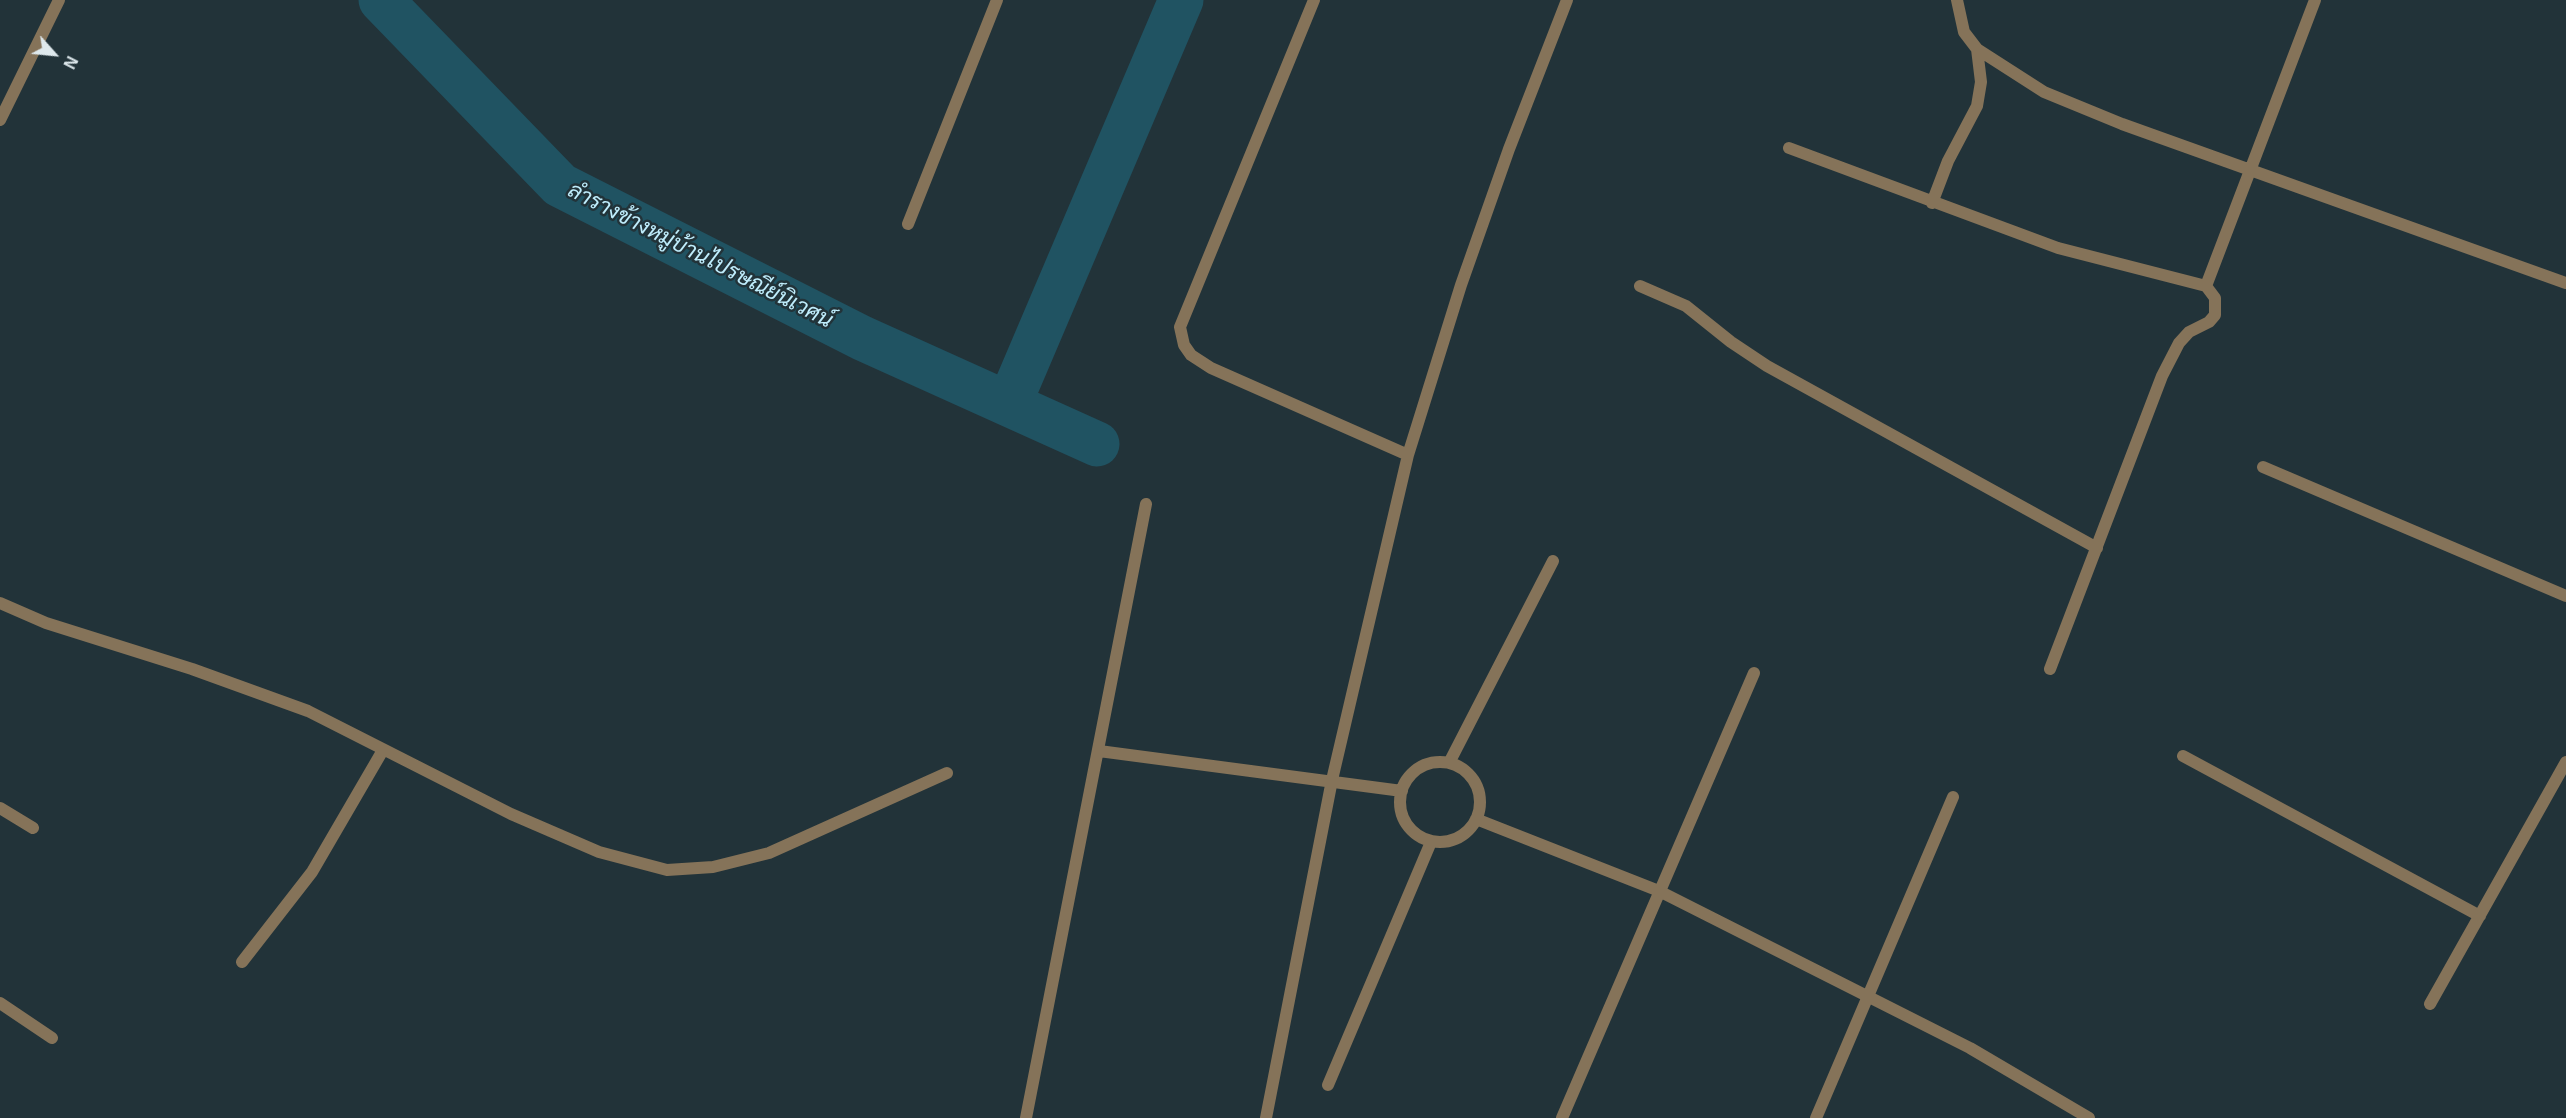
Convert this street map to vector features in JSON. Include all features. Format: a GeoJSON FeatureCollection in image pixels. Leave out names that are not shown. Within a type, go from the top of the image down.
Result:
{"type":"FeatureCollection","features":[{"type":"Feature","properties":{"kind":"street"},"geometry":{"type":"LineString","coordinates":[[0,120],[59,0]]}},
{"type":"Feature","properties":{"kind":"street"},"geometry":{"type":"LineString","coordinates":[[908,224],[997,0]]}},
{"type":"Feature","properties":{"kind":"street"},"geometry":{"type":"LineString","coordinates":[[1314,0],[1180,327],[1184,345],[1191,355],[1211,368],[1408,455]]}},
{"type":"Feature","properties":{"kind":"street"},"geometry":{"type":"LineString","coordinates":[[1266,1118],[1332,780],[1408,455],[1469,262],[1509,149],[1567,0]]}},
{"type":"Feature","properties":{"kind":"street"},"geometry":{"type":"LineString","coordinates":[[1957,0],[1964,32],[1977,49],[2043,92],[2122,124],[2566,283]]}},
{"type":"Feature","properties":{"kind":"street"},"geometry":{"type":"LineString","coordinates":[[2206,286],[2315,0]]}},
{"type":"Feature","properties":{"kind":"street"},"geometry":{"type":"LineString","coordinates":[[1932,203],[1948,161],[1977,106],[1981,82],[1977,49]]}},
{"type":"Feature","properties":{"kind":"street"},"geometry":{"type":"LineString","coordinates":[[1789,148],[2058,248],[2206,286],[2215,298],[2215,315],[2209,322],[2189,332],[2173,354],[2050,669]]}},
{"type":"Feature","properties":{"kind":"street"},"geometry":{"type":"LineString","coordinates":[[1640,286],[1686,306],[1731,342],[1767,366],[2097,548]]}},
{"type":"Feature","properties":{"kind":"street"},"geometry":{"type":"LineString","coordinates":[[2263,467],[2566,596]]}},
{"type":"Feature","properties":{"kind":"street"},"geometry":{"type":"LineString","coordinates":[[1026,1118],[1146,504]]}},
{"type":"Feature","properties":{"kind":"street"},"geometry":{"type":"LineString","coordinates":[[1449,763],[1553,561]]}},
{"type":"Feature","properties":{"kind":"street"},"geometry":{"type":"LineString","coordinates":[[0,603],[46,623],[192,669],[308,711],[520,818],[599,852],[667,870],[713,867],[769,853],[947,773]]}},
{"type":"Feature","properties":{"kind":"street"},"geometry":{"type":"LineString","coordinates":[[1562,1118],[1754,674]]}},
{"type":"Feature","properties":{"kind":"street"},"geometry":{"type":"LineString","coordinates":[[242,962],[312,872],[383,750]]}},
{"type":"Feature","properties":{"kind":"street"},"geometry":{"type":"LineString","coordinates":[[1099,751],[1402,791]]}},
{"type":"Feature","properties":{"kind":"street"},"geometry":{"type":"LineString","coordinates":[[2183,756],[2480,916]]}},
{"type":"Feature","properties":{"kind":"street"},"geometry":{"type":"LineString","coordinates":[[2430,1004],[2566,762]]}},
{"type":"Feature","properties":{"kind":"street"},"geometry":{"type":"LineString","coordinates":[[1434,763],[1449,763],[1465,771],[1476,785],[1480,802],[1476,819],[1465,834],[1449,842],[1431,842],[1416,835],[1405,823],[1400,808],[1402,791],[1408,777],[1420,768],[1434,763]]}},
{"type":"Feature","properties":{"kind":"street"},"geometry":{"type":"LineString","coordinates":[[1816,1118],[1953,797]]}},
{"type":"Feature","properties":{"kind":"street"},"geometry":{"type":"LineString","coordinates":[[0,808],[33,828]]}},
{"type":"Feature","properties":{"kind":"street"},"geometry":{"type":"LineString","coordinates":[[1476,819],[1659,891],[1970,1048],[2089,1118]]}},
{"type":"Feature","properties":{"kind":"street"},"geometry":{"type":"LineString","coordinates":[[1328,1085],[1431,842]]}},
{"type":"Feature","properties":{"kind":"street"},"geometry":{"type":"LineString","coordinates":[[0,1003],[52,1038]]}},
{"type":"Feature","properties":{"kind":"waterway","name":"ลำรางข้างหมู่บ้านไปรษณีย์นิเวศน์"},"geometry":{"type":"LineString","coordinates":[[381,0],[560,185],[862,338],[1097,444]]}},
{"type":"Feature","properties":{"kind":"waterway","name":"ลำรางข้างหมู่บ้านไปรษณีย์นิเวศน์"},"geometry":{"type":"LineString","coordinates":[[1009,404],[1181,0]]}}]}
